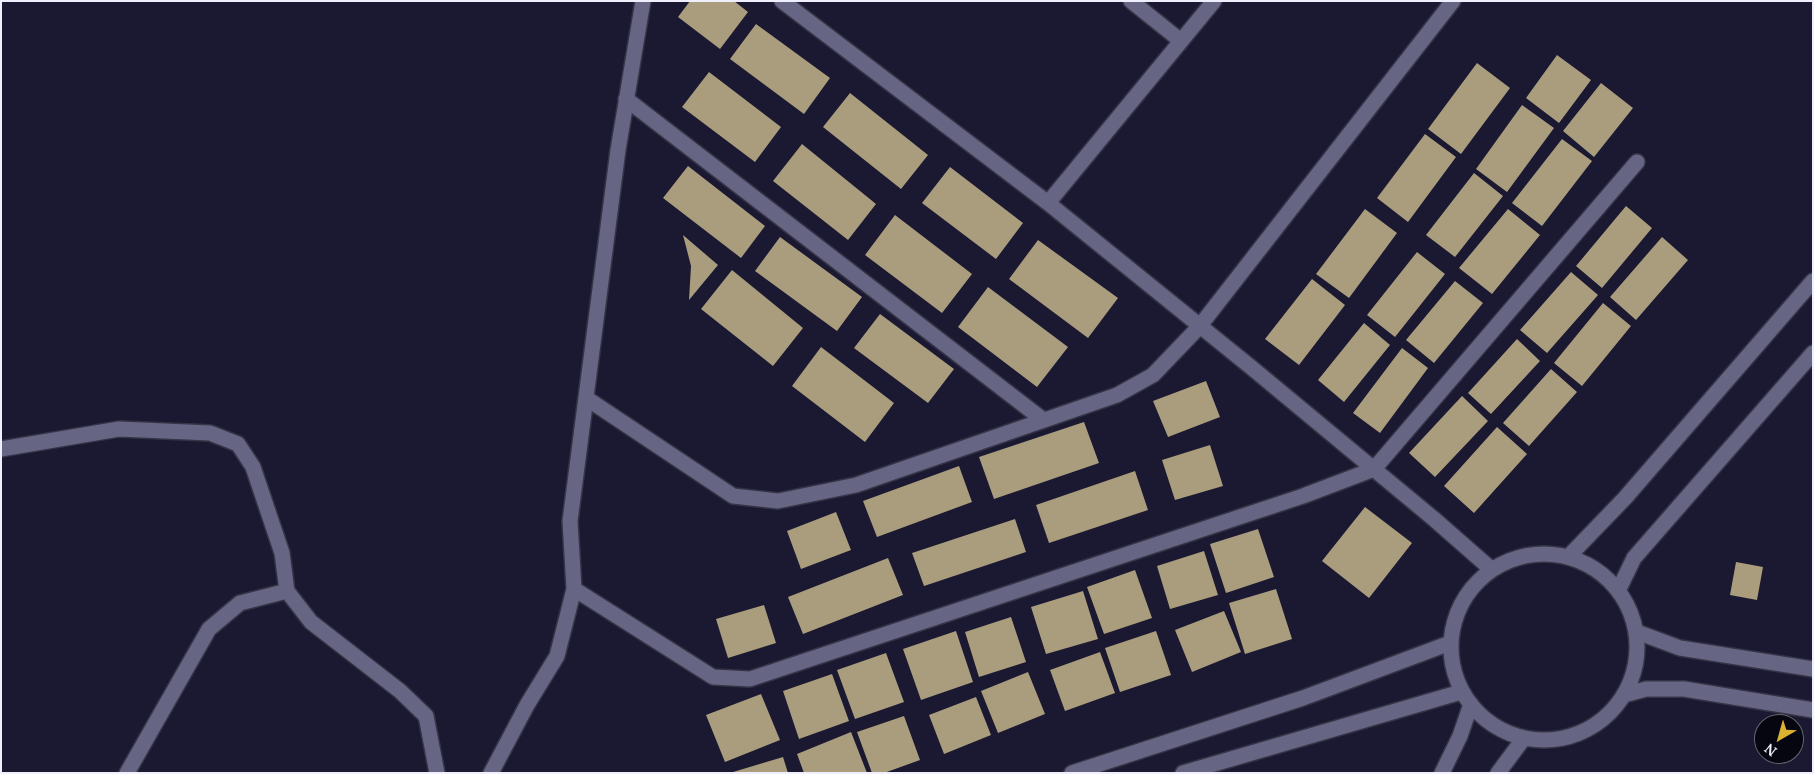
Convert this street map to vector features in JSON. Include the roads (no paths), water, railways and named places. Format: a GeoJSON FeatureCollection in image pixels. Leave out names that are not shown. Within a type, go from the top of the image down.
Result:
{"type":"FeatureCollection","features":[{"type":"Feature","properties":{"kind":"street"},"geometry":{"type":"LineString","coordinates":[[491,773],[527,704],[556,656],[574,590],[570,521],[626,99],[643,1]]}},
{"type":"Feature","properties":{"kind":"street"},"geometry":{"type":"LineString","coordinates":[[782,1],[1048,203],[1374,469],[1491,570]]}},
{"type":"Feature","properties":{"kind":"street"},"geometry":{"type":"LineString","coordinates":[[1131,1],[1181,41]]}},
{"type":"Feature","properties":{"kind":"street"},"geometry":{"type":"LineString","coordinates":[[1048,203],[1214,1]]}},
{"type":"Feature","properties":{"kind":"street"},"geometry":{"type":"LineString","coordinates":[[586,398],[733,496],[778,501],[856,485],[1042,419],[1117,395],[1153,375],[1199,327],[1453,1]]}},
{"type":"Feature","properties":{"kind":"street"},"geometry":{"type":"LineString","coordinates":[[626,99],[1042,419]]}},
{"type":"Feature","properties":{"kind":"street"},"geometry":{"type":"LineString","coordinates":[[574,590],[713,676],[750,679],[1303,496],[1374,469],[1636,162]]}},
{"type":"Feature","properties":{"kind":"street"},"geometry":{"type":"LineString","coordinates":[[1570,555],[1625,498],[1813,281]]}},
{"type":"Feature","properties":{"kind":"street"},"geometry":{"type":"LineString","coordinates":[[1618,591],[1634,558],[1813,353]]}},
{"type":"Feature","properties":{"kind":"street"},"geometry":{"type":"LineString","coordinates":[[2,451],[120,429],[210,433],[238,444],[253,467],[282,552],[287,591],[311,622],[400,691],[426,716],[437,773]]}},
{"type":"Feature","properties":{"kind":"street"},"geometry":{"type":"LineString","coordinates":[[1546,554],[1570,555],[1598,572],[1618,591],[1631,614],[1637,632],[1637,666],[1624,695],[1606,717],[1581,733],[1553,740],[1524,738],[1477,713],[1466,698],[1452,668],[1450,642],[1455,614],[1469,589],[1491,570],[1517,557],[1546,554]]}},
{"type":"Feature","properties":{"kind":"street"},"geometry":{"type":"LineString","coordinates":[[127,773],[209,629],[240,603],[287,591]]}},
{"type":"Feature","properties":{"kind":"street"},"geometry":{"type":"LineString","coordinates":[[1637,632],[1680,648],[1813,669]]}},
{"type":"Feature","properties":{"kind":"street"},"geometry":{"type":"LineString","coordinates":[[1072,773],[1303,698],[1450,642]]}},
{"type":"Feature","properties":{"kind":"street"},"geometry":{"type":"LineString","coordinates":[[1624,695],[1646,689],[1684,689],[1813,710]]}},
{"type":"Feature","properties":{"kind":"street"},"geometry":{"type":"LineString","coordinates":[[1183,773],[1466,698]]}},
{"type":"Feature","properties":{"kind":"street"},"geometry":{"type":"LineString","coordinates":[[1442,773],[1460,736],[1466,698]]}},
{"type":"Feature","properties":{"kind":"street"},"geometry":{"type":"LineString","coordinates":[[1498,773],[1524,738]]}}]}
